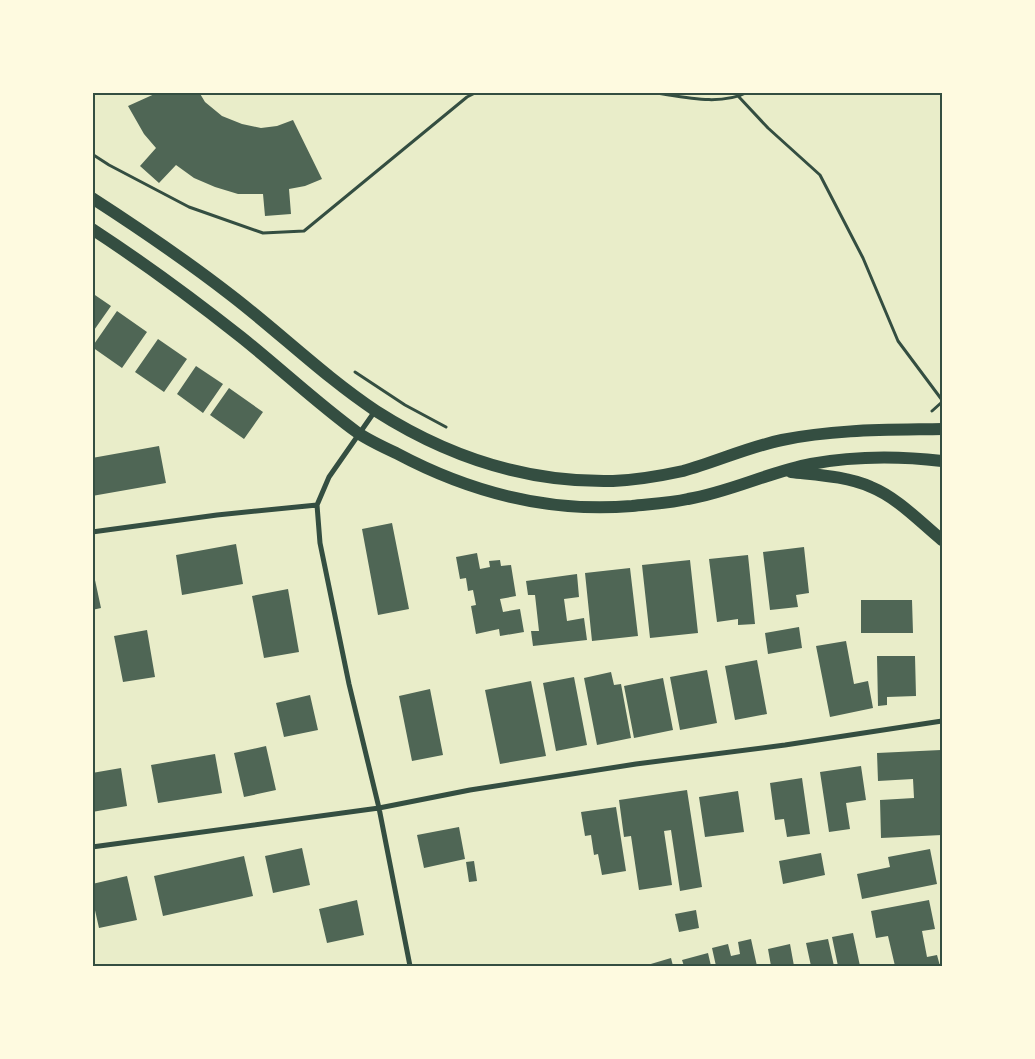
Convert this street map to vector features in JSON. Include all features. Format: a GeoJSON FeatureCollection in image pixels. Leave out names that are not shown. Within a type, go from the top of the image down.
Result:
{"type":"FeatureCollection","features":[{"type":"Feature","properties":{"kind":"main road"},"geometry":{"type":"LineString","coordinates":[[92,198],[210,279],[341,385],[376,410],[424,439],[498,468],[537,477],[577,480],[648,478],[685,470],[781,440],[837,432],[942,429]]}},
{"type":"Feature","properties":{"kind":"main road"},"geometry":{"type":"LineString","coordinates":[[92,229],[186,294],[360,434],[420,466],[457,482],[495,494],[540,503],[577,507],[612,507],[689,499],[810,464],[901,457],[942,461]]}},
{"type":"Feature","properties":{"kind":"main road"},"geometry":{"type":"LineString","coordinates":[[783,472],[845,480],[872,487],[888,496],[942,540]]}},
{"type":"Feature","properties":{"kind":"street"},"geometry":{"type":"LineString","coordinates":[[376,410],[329,477],[317,505],[320,543],[349,684],[379,808],[410,966]]}},
{"type":"Feature","properties":{"kind":"street"},"geometry":{"type":"LineString","coordinates":[[92,532],[217,515],[317,505]]}},
{"type":"Feature","properties":{"kind":"street"},"geometry":{"type":"LineString","coordinates":[[92,847],[379,808],[470,790],[636,764],[785,745],[942,721]]}},
{"type":"Feature","properties":{"kind":"path"},"geometry":{"type":"LineString","coordinates":[[92,154],[189,208],[263,233],[304,231],[467,97],[477,92]]}},
{"type":"Feature","properties":{"kind":"path"},"geometry":{"type":"LineString","coordinates":[[648,92],[708,100],[739,97],[748,92]]}},
{"type":"Feature","properties":{"kind":"path"},"geometry":{"type":"LineString","coordinates":[[739,97],[768,128],[820,175],[863,258],[898,341],[942,400]]}},
{"type":"Feature","properties":{"kind":"path"},"geometry":{"type":"LineString","coordinates":[[349,368],[398,401],[451,430]]}},
{"type":"Feature","properties":{"kind":"building"},"geometry":{"type":"Polygon","coordinates":[[[159,92],[199,92],[205,102],[222,116],[242,124],[261,128],[277,126],[293,120],[322,179],[305,186],[289,189],[291,214],[265,216],[263,194],[238,194],[215,187],[194,178],[176,165],[159,183],[140,166],[156,148],[144,134],[128,106],[159,92]]]}},
{"type":"Feature","properties":{"kind":"building"},"geometry":{"type":"Polygon","coordinates":[[[92,293],[111,306],[92,333],[92,293]]]}},
{"type":"Feature","properties":{"kind":"building"},"geometry":{"type":"Polygon","coordinates":[[[117,311],[147,332],[122,368],[92,347],[117,311]]]}},
{"type":"Feature","properties":{"kind":"building"},"geometry":{"type":"Polygon","coordinates":[[[158,339],[187,359],[164,392],[135,372],[158,339]]]}},
{"type":"Feature","properties":{"kind":"building"},"geometry":{"type":"Polygon","coordinates":[[[196,366],[223,384],[203,413],[177,394],[196,366]]]}},
{"type":"Feature","properties":{"kind":"building"},"geometry":{"type":"Polygon","coordinates":[[[229,388],[263,412],[244,439],[210,415],[229,388]]]}},
{"type":"Feature","properties":{"kind":"building"},"geometry":{"type":"Polygon","coordinates":[[[159,446],[166,483],[92,496],[92,458],[159,446]]]}},
{"type":"Feature","properties":{"kind":"building"},"geometry":{"type":"Polygon","coordinates":[[[392,523],[409,609],[378,615],[362,529],[392,523]]]}},
{"type":"Feature","properties":{"kind":"building"},"geometry":{"type":"Polygon","coordinates":[[[236,544],[243,584],[182,595],[176,555],[236,544]]]}},
{"type":"Feature","properties":{"kind":"building"},"geometry":{"type":"Polygon","coordinates":[[[804,547],[809,593],[796,595],[798,607],[770,610],[763,552],[804,547]]]}},
{"type":"Feature","properties":{"kind":"building"},"geometry":{"type":"Polygon","coordinates":[[[477,553],[480,569],[490,567],[489,561],[500,560],[501,566],[511,565],[516,596],[500,599],[503,612],[520,609],[524,632],[500,636],[499,629],[476,634],[471,606],[476,605],[473,590],[468,591],[466,578],[460,579],[456,557],[477,553]]]}},
{"type":"Feature","properties":{"kind":"building"},"geometry":{"type":"Polygon","coordinates":[[[748,555],[755,624],[738,625],[738,619],[717,622],[709,559],[748,555]]]}},
{"type":"Feature","properties":{"kind":"building"},"geometry":{"type":"Polygon","coordinates":[[[690,560],[698,633],[650,638],[642,565],[690,560]]]}},
{"type":"Feature","properties":{"kind":"building"},"geometry":{"type":"Polygon","coordinates":[[[92,566],[101,608],[92,610],[92,566]]]}},
{"type":"Feature","properties":{"kind":"building"},"geometry":{"type":"Polygon","coordinates":[[[630,568],[638,636],[592,641],[585,573],[630,568]]]}},
{"type":"Feature","properties":{"kind":"building"},"geometry":{"type":"Polygon","coordinates":[[[577,574],[579,597],[564,599],[567,621],[584,618],[587,640],[533,646],[531,631],[539,631],[535,595],[528,595],[526,581],[577,574]]]}},
{"type":"Feature","properties":{"kind":"building"},"geometry":{"type":"Polygon","coordinates":[[[288,589],[299,652],[264,658],[252,596],[288,589]]]}},
{"type":"Feature","properties":{"kind":"building"},"geometry":{"type":"Polygon","coordinates":[[[861,600],[912,600],[913,633],[861,633],[861,600]]]}},
{"type":"Feature","properties":{"kind":"building"},"geometry":{"type":"Polygon","coordinates":[[[799,627],[802,648],[768,654],[765,633],[799,627]]]}},
{"type":"Feature","properties":{"kind":"building"},"geometry":{"type":"Polygon","coordinates":[[[147,630],[155,677],[123,682],[114,636],[147,630]]]}},
{"type":"Feature","properties":{"kind":"building"},"geometry":{"type":"Polygon","coordinates":[[[846,641],[854,684],[868,681],[873,708],[830,717],[816,646],[846,641]]]}},
{"type":"Feature","properties":{"kind":"building"},"geometry":{"type":"Polygon","coordinates":[[[877,656],[915,656],[916,696],[887,697],[887,705],[878,706],[877,656]]]}},
{"type":"Feature","properties":{"kind":"building"},"geometry":{"type":"Polygon","coordinates":[[[757,660],[767,714],[735,720],[725,666],[757,660]]]}},
{"type":"Feature","properties":{"kind":"building"},"geometry":{"type":"Polygon","coordinates":[[[707,670],[717,723],[680,730],[670,677],[707,670]]]}},
{"type":"Feature","properties":{"kind":"building"},"geometry":{"type":"Polygon","coordinates":[[[611,672],[614,685],[621,684],[631,738],[597,745],[584,678],[611,672]]]}},
{"type":"Feature","properties":{"kind":"building"},"geometry":{"type":"Polygon","coordinates":[[[574,677],[587,745],[556,751],[543,683],[574,677]]]}},
{"type":"Feature","properties":{"kind":"building"},"geometry":{"type":"Polygon","coordinates":[[[663,678],[673,730],[634,738],[624,686],[663,678]]]}},
{"type":"Feature","properties":{"kind":"building"},"geometry":{"type":"Polygon","coordinates":[[[531,681],[546,756],[500,764],[485,690],[531,681]]]}},
{"type":"Feature","properties":{"kind":"building"},"geometry":{"type":"Polygon","coordinates":[[[430,689],[443,755],[412,761],[399,696],[430,689]]]}},
{"type":"Feature","properties":{"kind":"building"},"geometry":{"type":"Polygon","coordinates":[[[310,695],[318,730],[284,737],[276,703],[310,695]]]}},
{"type":"Feature","properties":{"kind":"building"},"geometry":{"type":"Polygon","coordinates":[[[266,746],[276,790],[244,797],[234,753],[266,746]]]}},
{"type":"Feature","properties":{"kind":"building"},"geometry":{"type":"Polygon","coordinates":[[[941,750],[942,835],[881,838],[880,800],[914,798],[913,779],[878,781],[877,753],[941,750]]]}},
{"type":"Feature","properties":{"kind":"building"},"geometry":{"type":"Polygon","coordinates":[[[215,754],[222,793],[158,803],[151,765],[215,754]]]}},
{"type":"Feature","properties":{"kind":"building"},"geometry":{"type":"Polygon","coordinates":[[[861,766],[866,800],[846,803],[850,829],[829,832],[820,772],[861,766]]]}},
{"type":"Feature","properties":{"kind":"building"},"geometry":{"type":"Polygon","coordinates":[[[121,768],[127,806],[92,812],[92,773],[121,768]]]}},
{"type":"Feature","properties":{"kind":"building"},"geometry":{"type":"Polygon","coordinates":[[[802,778],[810,834],[787,837],[784,819],[775,820],[770,783],[802,778]]]}},
{"type":"Feature","properties":{"kind":"building"},"geometry":{"type":"Polygon","coordinates":[[[687,790],[702,887],[680,891],[671,830],[664,831],[672,885],[639,890],[631,836],[624,837],[619,800],[687,790]]]}},
{"type":"Feature","properties":{"kind":"building"},"geometry":{"type":"Polygon","coordinates":[[[738,791],[744,832],[705,837],[699,797],[738,791]]]}},
{"type":"Feature","properties":{"kind":"building"},"geometry":{"type":"Polygon","coordinates":[[[616,807],[626,871],[602,875],[598,854],[594,855],[591,835],[585,836],[581,812],[616,807]]]}},
{"type":"Feature","properties":{"kind":"building"},"geometry":{"type":"Polygon","coordinates":[[[459,827],[465,859],[424,868],[417,835],[459,827]]]}},
{"type":"Feature","properties":{"kind":"building"},"geometry":{"type":"Polygon","coordinates":[[[302,848],[310,885],[273,893],[265,856],[302,848]]]}},
{"type":"Feature","properties":{"kind":"building"},"geometry":{"type":"Polygon","coordinates":[[[930,849],[937,884],[862,899],[857,874],[890,867],[888,857],[930,849]]]}},
{"type":"Feature","properties":{"kind":"building"},"geometry":{"type":"Polygon","coordinates":[[[821,853],[825,875],[783,884],[779,861],[821,853]]]}},
{"type":"Feature","properties":{"kind":"building"},"geometry":{"type":"Polygon","coordinates":[[[244,856],[253,896],[163,916],[154,876],[244,856]]]}},
{"type":"Feature","properties":{"kind":"building"},"geometry":{"type":"Polygon","coordinates":[[[474,861],[477,881],[469,882],[466,862],[474,861]]]}},
{"type":"Feature","properties":{"kind":"building"},"geometry":{"type":"Polygon","coordinates":[[[127,876],[137,920],[99,928],[92,897],[92,884],[127,876]]]}},
{"type":"Feature","properties":{"kind":"building"},"geometry":{"type":"Polygon","coordinates":[[[357,900],[364,935],[327,943],[319,909],[357,900]]]}},
{"type":"Feature","properties":{"kind":"building"},"geometry":{"type":"Polygon","coordinates":[[[929,900],[935,929],[922,931],[927,957],[937,955],[940,966],[895,966],[888,936],[876,938],[871,911],[929,900]]]}},
{"type":"Feature","properties":{"kind":"building"},"geometry":{"type":"Polygon","coordinates":[[[696,910],[699,928],[679,932],[675,914],[696,910]]]}},
{"type":"Feature","properties":{"kind":"building"},"geometry":{"type":"Polygon","coordinates":[[[853,933],[860,966],[838,966],[832,937],[853,933]]]}},
{"type":"Feature","properties":{"kind":"building"},"geometry":{"type":"Polygon","coordinates":[[[751,939],[757,966],[716,966],[712,948],[728,944],[731,956],[740,954],[738,942],[751,939]]]}},
{"type":"Feature","properties":{"kind":"building"},"geometry":{"type":"Polygon","coordinates":[[[828,939],[834,966],[811,966],[806,943],[828,939]]]}},
{"type":"Feature","properties":{"kind":"building"},"geometry":{"type":"Polygon","coordinates":[[[790,944],[794,966],[771,966],[768,949],[790,944]]]}},
{"type":"Feature","properties":{"kind":"building"},"geometry":{"type":"Polygon","coordinates":[[[708,953],[711,966],[684,966],[682,960],[708,953]]]}},
{"type":"Feature","properties":{"kind":"building"},"geometry":{"type":"Polygon","coordinates":[[[671,958],[673,966],[644,966],[671,958]]]}}]}
